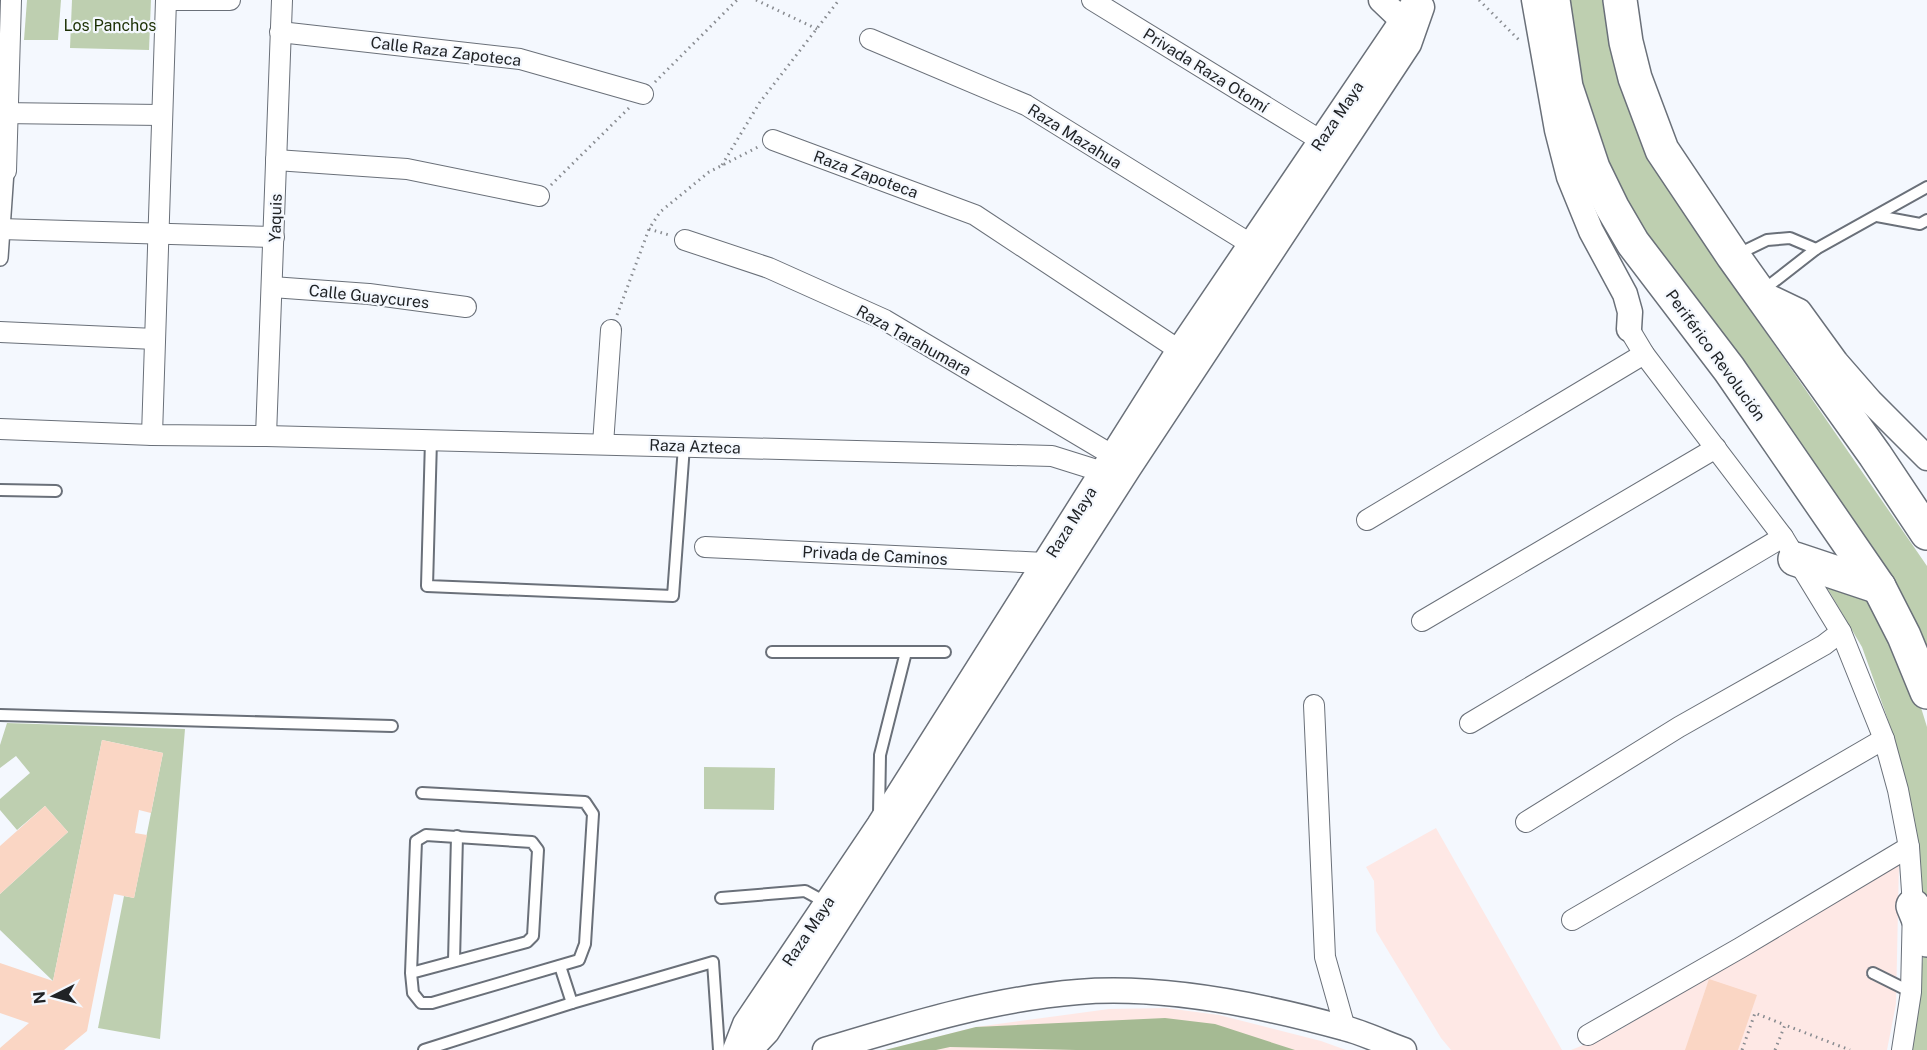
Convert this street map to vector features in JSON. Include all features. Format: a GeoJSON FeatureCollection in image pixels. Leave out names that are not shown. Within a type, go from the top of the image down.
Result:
{"type":"FeatureCollection","features":[{"type":"Feature","properties":{"kind":"highway","name":"Periférico Revolución"},"geometry":{"type":"LineString","coordinates":[[1553,0],[1566,87],[1593,168],[1633,243],[1729,369],[1879,587],[1904,636],[1927,692]]}},
{"type":"Feature","properties":{"kind":"highway"},"geometry":{"type":"LineString","coordinates":[[1620,0],[1626,42],[1635,78],[1662,150],[1733,256],[1927,533]]}},
{"type":"Feature","properties":{"kind":"highway"},"geometry":{"type":"LineString","coordinates":[[1789,548],[1879,587]]}},
{"type":"Feature","properties":{"kind":"highway"},"geometry":{"type":"LineString","coordinates":[[1913,906],[1927,940]]}},
{"type":"Feature","properties":{"kind":"street"},"geometry":{"type":"LineString","coordinates":[[0,258],[6,171],[5,48],[11,0]]}},
{"type":"Feature","properties":{"kind":"street"},"geometry":{"type":"LineString","coordinates":[[152,435],[166,0],[230,0]]}},
{"type":"Feature","properties":{"kind":"street","name":"Yaquis"},"geometry":{"type":"LineString","coordinates":[[266,436],[282,0]]}},
{"type":"Feature","properties":{"kind":"street","name":"Privada Raza Otomí"},"geometry":{"type":"LineString","coordinates":[[1092,0],[1320,140]]}},
{"type":"Feature","properties":{"kind":"street"},"geometry":{"type":"LineString","coordinates":[[1381,0],[1403,21],[1409,44]]}},
{"type":"Feature","properties":{"kind":"street","name":"Raza Maya"},"geometry":{"type":"LineString","coordinates":[[735,1050],[746,1024],[827,903],[886,830],[1116,469],[1259,250],[1320,140],[1416,0]]}},
{"type":"Feature","properties":{"kind":"street","name":"Raza Maya"},"geometry":{"type":"LineString","coordinates":[[750,1050],[767,1032],[1045,563],[1116,469],[1179,350],[1259,250],[1409,44],[1426,0]]}},
{"type":"Feature","properties":{"kind":"street"},"geometry":{"type":"LineString","coordinates":[[1535,0],[1566,87]]}},
{"type":"Feature","properties":{"kind":"street"},"geometry":{"type":"LineString","coordinates":[[1535,0],[1557,130],[1569,177],[1591,231],[1625,294],[1630,312],[1629,329],[1644,354],[1789,548],[1841,632],[1884,739],[1898,790],[1909,847],[1913,906],[1911,992],[1902,1050]]}},
{"type":"Feature","properties":{"kind":"street","name":"Calle Raza Zapoteca"},"geometry":{"type":"LineString","coordinates":[[280,32],[520,59],[643,94]]}},
{"type":"Feature","properties":{"kind":"street","name":"Raza Mazahua"},"geometry":{"type":"LineString","coordinates":[[870,39],[1026,105],[1259,250]]}},
{"type":"Feature","properties":{"kind":"street"},"geometry":{"type":"LineString","coordinates":[[4,114],[161,115]]}},
{"type":"Feature","properties":{"kind":"street","name":"Raza Zapoteca"},"geometry":{"type":"LineString","coordinates":[[773,140],[975,215],[1179,350]]}},
{"type":"Feature","properties":{"kind":"street"},"geometry":{"type":"LineString","coordinates":[[276,160],[407,170],[538,196]]}},
{"type":"Feature","properties":{"kind":"street"},"geometry":{"type":"LineString","coordinates":[[1,229],[274,237]]}},
{"type":"Feature","properties":{"kind":"street","name":"Raza Tarahumara"},"geometry":{"type":"LineString","coordinates":[[685,240],[770,268],[885,320],[1116,469]]}},
{"type":"Feature","properties":{"kind":"street","name":"Calle Guaycures"},"geometry":{"type":"LineString","coordinates":[[273,287],[369,294],[465,306]]}},
{"type":"Feature","properties":{"kind":"street"},"geometry":{"type":"LineString","coordinates":[[1760,293],[1798,311],[1870,401],[1927,458]]}},
{"type":"Feature","properties":{"kind":"street"},"geometry":{"type":"LineString","coordinates":[[603,444],[611,330]]}},
{"type":"Feature","properties":{"kind":"street"},"geometry":{"type":"LineString","coordinates":[[0,332],[155,339]]}},
{"type":"Feature","properties":{"kind":"street"},"geometry":{"type":"LineString","coordinates":[[1367,520],[1644,354]]}},
{"type":"Feature","properties":{"kind":"street","name":"Raza Azteca"},"geometry":{"type":"LineString","coordinates":[[0,429],[152,435],[1052,456],[1116,469]]}},
{"type":"Feature","properties":{"kind":"street"},"geometry":{"type":"LineString","coordinates":[[1422,621],[1716,448]]}},
{"type":"Feature","properties":{"kind":"street","name":"Privada de Caminos"},"geometry":{"type":"LineString","coordinates":[[705,547],[1045,563]]}},
{"type":"Feature","properties":{"kind":"street"},"geometry":{"type":"LineString","coordinates":[[1470,723],[1789,548]]}},
{"type":"Feature","properties":{"kind":"street"},"geometry":{"type":"LineString","coordinates":[[1526,822],[1679,727],[1824,645],[1841,632]]}},
{"type":"Feature","properties":{"kind":"street"},"geometry":{"type":"LineString","coordinates":[[1314,705],[1325,957],[1345,1028]]}},
{"type":"Feature","properties":{"kind":"street"},"geometry":{"type":"LineString","coordinates":[[1572,920],[1884,739]]}},
{"type":"Feature","properties":{"kind":"street"},"geometry":{"type":"LineString","coordinates":[[1588,1035],[1909,847]]}},
{"type":"Feature","properties":{"kind":"street"},"geometry":{"type":"LineString","coordinates":[[825,1050],[936,1017],[1007,1001],[1079,992],[1153,992],[1226,1001],[1345,1028],[1404,1050]]}},
{"type":"Feature","properties":{"kind":"lane"},"geometry":{"type":"LineString","coordinates":[[1760,293],[1816,249],[1927,188]]}},
{"type":"Feature","properties":{"kind":"lane"},"geometry":{"type":"LineString","coordinates":[[1877,216],[1920,224],[1927,220]]}},
{"type":"Feature","properties":{"kind":"lane"},"geometry":{"type":"LineString","coordinates":[[1733,256],[1767,240],[1790,238],[1816,249]]}},
{"type":"Feature","properties":{"kind":"lane"},"geometry":{"type":"LineString","coordinates":[[430,440],[427,586],[673,596],[684,446]]}},
{"type":"Feature","properties":{"kind":"lane"},"geometry":{"type":"LineString","coordinates":[[0,490],[56,491]]}},
{"type":"Feature","properties":{"kind":"lane"},"geometry":{"type":"LineString","coordinates":[[772,652],[945,652]]}},
{"type":"Feature","properties":{"kind":"lane"},"geometry":{"type":"LineString","coordinates":[[886,830],[880,755],[906,652]]}},
{"type":"Feature","properties":{"kind":"lane"},"geometry":{"type":"LineString","coordinates":[[0,715],[392,726]]}},
{"type":"Feature","properties":{"kind":"lane"},"geometry":{"type":"LineString","coordinates":[[411,973],[526,942],[533,936],[538,850],[532,842],[426,834],[416,841],[411,973],[413,993],[421,1003],[432,1003],[579,960],[585,944],[593,814],[585,802],[422,793]]}},
{"type":"Feature","properties":{"kind":"lane"},"geometry":{"type":"LineString","coordinates":[[454,961],[457,836]]}},
{"type":"Feature","properties":{"kind":"lane"},"geometry":{"type":"LineString","coordinates":[[721,898],[805,891],[827,903]]}},
{"type":"Feature","properties":{"kind":"lane"},"geometry":{"type":"LineString","coordinates":[[424,1050],[572,1003],[713,962],[719,1050]]}},
{"type":"Feature","properties":{"kind":"lane"},"geometry":{"type":"LineString","coordinates":[[560,966],[572,1003]]}},
{"type":"Feature","properties":{"kind":"lane"},"geometry":{"type":"LineString","coordinates":[[1873,973],[1911,992]]}},
{"type":"Feature","properties":{"kind":"path"},"geometry":{"type":"LineString","coordinates":[[538,196],[737,0]]}},
{"type":"Feature","properties":{"kind":"path"},"geometry":{"type":"LineString","coordinates":[[756,0],[817,29]]}},
{"type":"Feature","properties":{"kind":"path"},"geometry":{"type":"LineString","coordinates":[[722,165],[760,102],[839,0]]}},
{"type":"Feature","properties":{"kind":"path"},"geometry":{"type":"LineString","coordinates":[[1479,0],[1521,42]]}},
{"type":"Feature","properties":{"kind":"path"},"geometry":{"type":"LineString","coordinates":[[611,330],[649,229],[660,212],[709,172],[773,140]]}},
{"type":"Feature","properties":{"kind":"path"},"geometry":{"type":"LineString","coordinates":[[1742,1050],[1755,1012],[1850,1050]]}},
{"type":"Feature","properties":{"kind":"path"},"geometry":{"type":"LineString","coordinates":[[1775,1050],[1785,1025]]}},
{"type":"Feature","properties":{"kind":"shaded area"},"geometry":{"type":"Polygon","coordinates":[[[1436,828],[1562,1050],[1451,1050],[1441,1038],[1376,931],[1374,881],[1366,867],[1436,828]]]}},
{"type":"Feature","properties":{"kind":"shaded area"},"geometry":{"type":"Polygon","coordinates":[[[1899,863],[1896,1004],[1887,1050],[1571,1050],[1614,1033],[1899,863]]]}},
{"type":"Feature","properties":{"kind":"shaded area"},"geometry":{"type":"Polygon","coordinates":[[[1166,1008],[1219,1015],[1321,1041],[1346,1050],[885,1050],[976,1027],[1109,1009],[1166,1008]]]}},
{"type":"Feature","properties":{"kind":"green space"},"geometry":{"type":"Polygon","coordinates":[[[27,0],[61,0],[58,40],[24,40],[27,0]]]}},
{"type":"Feature","properties":{"kind":"green space","name":"Los Panchos"},"geometry":{"type":"Polygon","coordinates":[[[72,0],[151,0],[149,50],[70,48],[72,0]]]}},
{"type":"Feature","properties":{"kind":"green space"},"geometry":{"type":"Polygon","coordinates":[[[1563,0],[1609,0],[1646,153],[1672,196],[1927,566],[1927,652],[1655,252],[1607,164],[1573,57],[1563,0]]]}},
{"type":"Feature","properties":{"kind":"green space"},"geometry":{"type":"Polygon","coordinates":[[[1819,574],[1874,597],[1910,672],[1927,727],[1927,916],[1923,905],[1908,792],[1887,717],[1862,647],[1819,574]]]}},
{"type":"Feature","properties":{"kind":"green space"},"geometry":{"type":"Polygon","coordinates":[[[7,723],[185,729],[160,1039],[98,1028],[124,896],[134,898],[163,753],[102,740],[53,981],[0,930],[0,894],[68,832],[45,806],[17,830],[0,810],[0,799],[30,773],[16,756],[0,768],[0,745],[7,723]]]}},
{"type":"Feature","properties":{"kind":"green space"},"geometry":{"type":"Polygon","coordinates":[[[704,767],[775,768],[774,810],[704,809],[704,767]]]}},
{"type":"Feature","properties":{"kind":"green space"},"geometry":{"type":"Polygon","coordinates":[[[1925,946],[1927,952],[1927,1050],[1908,1050],[1925,946]]]}},
{"type":"Feature","properties":{"kind":"green space"},"geometry":{"type":"Polygon","coordinates":[[[1165,1018],[1215,1024],[1295,1050],[1076,1050],[950,1047],[936,1050],[885,1050],[976,1027],[1165,1018]]]}},
{"type":"Feature","properties":{"kind":"building"},"geometry":{"type":"Polygon","coordinates":[[[102,740],[163,753],[151,813],[139,810],[135,833],[147,835],[134,898],[114,894],[87,1031],[64,1050],[0,1050],[29,1023],[0,1013],[0,963],[53,981],[102,740]]]}},
{"type":"Feature","properties":{"kind":"building"},"geometry":{"type":"Polygon","coordinates":[[[45,806],[68,832],[0,894],[0,846],[45,806]]]}},
{"type":"Feature","properties":{"kind":"building"},"geometry":{"type":"Polygon","coordinates":[[[1709,979],[1757,995],[1738,1050],[1685,1050],[1709,979]]]}}]}
